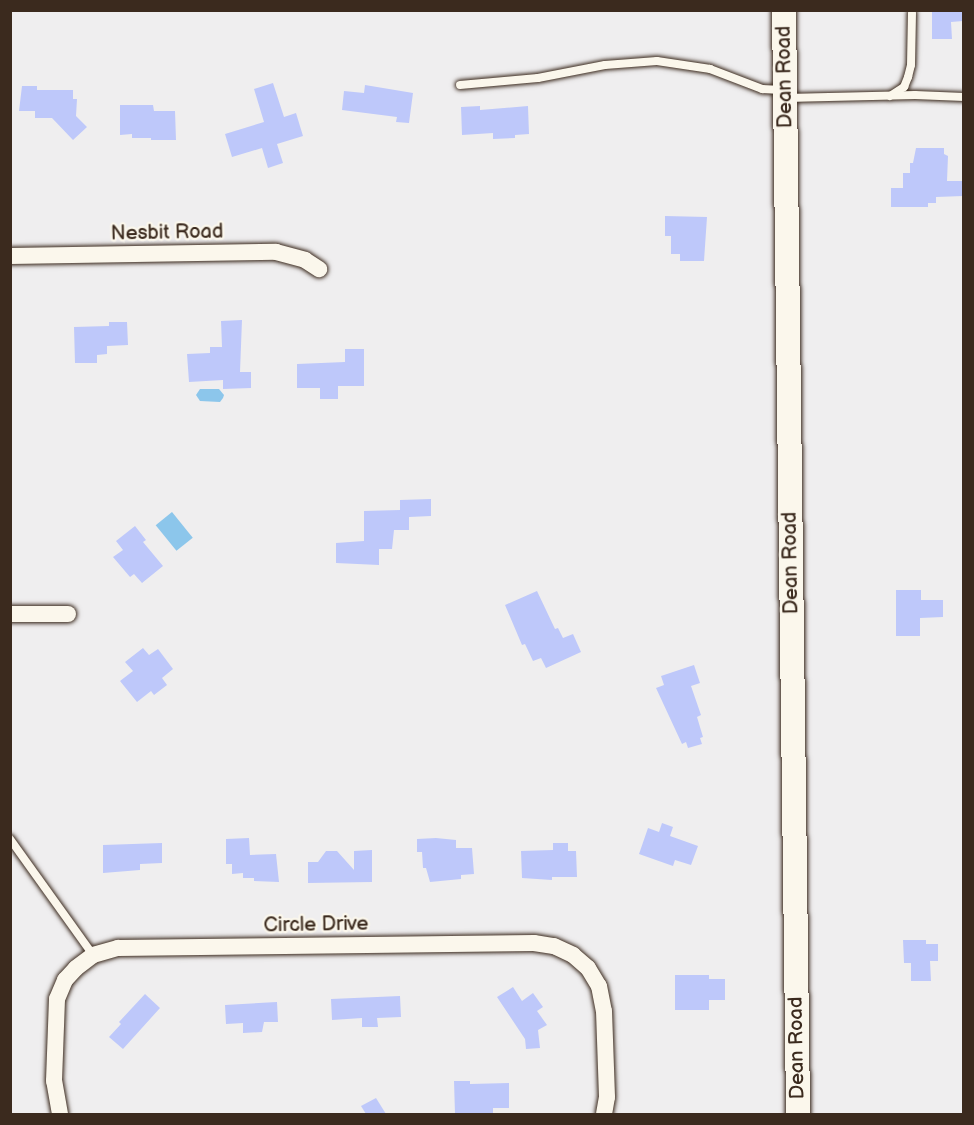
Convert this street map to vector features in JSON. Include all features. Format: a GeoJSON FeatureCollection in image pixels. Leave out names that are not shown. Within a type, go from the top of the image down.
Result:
{"type":"FeatureCollection","features":[{"type":"Feature","properties":{"kind":"street","name":"Dean Road"},"geometry":{"type":"LineString","coordinates":[[784,10],[798,1114]]}},
{"type":"Feature","properties":{"kind":"street","name":"Nesbit Road"},"geometry":{"type":"LineString","coordinates":[[10,256],[276,252],[305,260],[320,269]]}},
{"type":"Feature","properties":{"kind":"street"},"geometry":{"type":"LineString","coordinates":[[10,614],[69,614]]}},
{"type":"Feature","properties":{"kind":"street","name":"Circle Drive"},"geometry":{"type":"LineString","coordinates":[[60,1114],[54,1081],[55,1016],[60,989],[76,968],[93,955],[118,948],[534,943],[561,948],[588,968],[601,993],[607,1097],[604,1114]]}},
{"type":"Feature","properties":{"kind":"lane"},"geometry":{"type":"LineString","coordinates":[[890,96],[904,87],[908,77],[911,65],[912,13]]}},
{"type":"Feature","properties":{"kind":"lane"},"geometry":{"type":"LineString","coordinates":[[460,85],[538,78],[605,65],[657,61],[710,69],[762,89],[785,94],[963,97]]}},
{"type":"Feature","properties":{"kind":"lane"},"geometry":{"type":"LineString","coordinates":[[10,838],[93,955]]}},
{"type":"Feature","properties":{"kind":"water"},"geometry":{"type":"Polygon","coordinates":[[[200,389],[219,389],[224,395],[220,402],[200,401],[196,395],[200,389]]]}},
{"type":"Feature","properties":{"kind":"water"},"geometry":{"type":"Polygon","coordinates":[[[172,512],[193,538],[176,551],[156,525],[172,512]]]}},
{"type":"Feature","properties":{"kind":"building"},"geometry":{"type":"Polygon","coordinates":[[[932,10],[963,10],[963,21],[951,22],[952,39],[932,39],[932,10]]]}},
{"type":"Feature","properties":{"kind":"building"},"geometry":{"type":"Polygon","coordinates":[[[273,83],[284,117],[296,113],[303,136],[277,144],[283,163],[268,168],[262,148],[232,157],[225,134],[264,122],[254,89],[273,83]]]}},
{"type":"Feature","properties":{"kind":"building"},"geometry":{"type":"Polygon","coordinates":[[[365,85],[413,93],[409,123],[396,122],[397,117],[342,110],[344,91],[364,93],[365,85]]]}},
{"type":"Feature","properties":{"kind":"building"},"geometry":{"type":"Polygon","coordinates":[[[22,86],[37,86],[37,90],[73,90],[73,99],[77,99],[76,116],[87,127],[73,140],[52,118],[35,118],[35,111],[19,111],[22,86]]]}},
{"type":"Feature","properties":{"kind":"building"},"geometry":{"type":"Polygon","coordinates":[[[120,105],[153,105],[154,111],[175,111],[176,140],[151,140],[151,138],[132,138],[132,134],[120,135],[120,105]]]}},
{"type":"Feature","properties":{"kind":"building"},"geometry":{"type":"Polygon","coordinates":[[[480,106],[480,110],[528,106],[529,134],[515,135],[515,138],[493,139],[493,133],[462,135],[461,107],[480,106]]]}},
{"type":"Feature","properties":{"kind":"building"},"geometry":{"type":"Polygon","coordinates":[[[916,148],[944,148],[944,154],[948,156],[947,181],[963,181],[963,196],[936,197],[936,203],[928,203],[928,207],[891,207],[891,188],[903,188],[903,173],[910,173],[910,163],[913,163],[916,148]]]}},
{"type":"Feature","properties":{"kind":"building"},"geometry":{"type":"Polygon","coordinates":[[[665,216],[707,217],[704,261],[680,261],[680,254],[671,254],[671,236],[665,236],[665,216]]]}},
{"type":"Feature","properties":{"kind":"building"},"geometry":{"type":"Polygon","coordinates":[[[242,320],[240,372],[251,372],[251,388],[223,389],[223,380],[189,382],[187,354],[210,353],[210,347],[222,347],[221,321],[242,320]]]}},
{"type":"Feature","properties":{"kind":"building"},"geometry":{"type":"Polygon","coordinates":[[[109,322],[127,322],[128,345],[107,346],[107,354],[97,355],[97,363],[75,363],[74,327],[109,326],[109,322]]]}},
{"type":"Feature","properties":{"kind":"building"},"geometry":{"type":"Polygon","coordinates":[[[345,349],[364,349],[364,386],[338,386],[338,399],[320,399],[320,388],[297,388],[297,364],[345,362],[345,349]]]}},
{"type":"Feature","properties":{"kind":"building"},"geometry":{"type":"Polygon","coordinates":[[[431,499],[431,516],[409,517],[409,530],[394,530],[392,549],[379,549],[379,565],[336,563],[336,543],[364,541],[364,511],[400,510],[400,500],[431,499]]]}},
{"type":"Feature","properties":{"kind":"building"},"geometry":{"type":"Polygon","coordinates":[[[135,526],[146,540],[143,542],[163,566],[142,583],[134,574],[130,577],[113,557],[123,550],[116,541],[135,526]]]}},
{"type":"Feature","properties":{"kind":"building"},"geometry":{"type":"Polygon","coordinates":[[[896,590],[921,590],[921,600],[943,600],[943,617],[920,618],[920,636],[896,636],[896,590]]]}},
{"type":"Feature","properties":{"kind":"building"},"geometry":{"type":"Polygon","coordinates":[[[537,591],[555,629],[558,628],[563,638],[573,634],[581,652],[546,668],[541,658],[533,661],[525,644],[522,645],[505,605],[537,591]]]}},
{"type":"Feature","properties":{"kind":"building"},"geometry":{"type":"Polygon","coordinates":[[[143,648],[149,655],[158,649],[173,669],[162,678],[167,685],[154,695],[151,691],[137,702],[120,681],[133,671],[125,662],[143,648]]]}},
{"type":"Feature","properties":{"kind":"building"},"geometry":{"type":"Polygon","coordinates":[[[694,665],[700,683],[691,686],[701,715],[697,717],[703,737],[700,738],[702,744],[688,748],[686,742],[682,744],[656,688],[664,685],[661,676],[694,665]]]}},
{"type":"Feature","properties":{"kind":"building"},"geometry":{"type":"Polygon","coordinates":[[[662,823],[673,827],[670,836],[698,846],[691,865],[675,860],[673,866],[639,854],[648,828],[659,832],[662,823]]]}},
{"type":"Feature","properties":{"kind":"building"},"geometry":{"type":"Polygon","coordinates":[[[249,838],[250,855],[276,854],[279,882],[254,881],[254,878],[243,878],[243,873],[232,874],[232,864],[226,864],[226,839],[249,838]]]}},
{"type":"Feature","properties":{"kind":"building"},"geometry":{"type":"Polygon","coordinates":[[[417,839],[456,840],[456,848],[472,848],[474,874],[461,875],[461,879],[430,882],[426,868],[423,868],[422,852],[417,852],[417,839]]]}},
{"type":"Feature","properties":{"kind":"building"},"geometry":{"type":"Polygon","coordinates":[[[162,843],[162,863],[140,864],[140,870],[103,873],[103,845],[162,843]]]}},
{"type":"Feature","properties":{"kind":"building"},"geometry":{"type":"Polygon","coordinates":[[[553,843],[568,843],[568,851],[576,851],[577,877],[552,877],[552,880],[522,878],[521,851],[553,850],[553,843]]]}},
{"type":"Feature","properties":{"kind":"building"},"geometry":{"type":"Polygon","coordinates":[[[372,850],[372,882],[308,883],[308,862],[318,862],[326,851],[337,851],[354,870],[354,851],[372,850]]]}},
{"type":"Feature","properties":{"kind":"building"},"geometry":{"type":"Polygon","coordinates":[[[903,940],[926,940],[926,944],[938,944],[938,961],[930,961],[931,981],[911,981],[911,963],[904,963],[903,940]]]}},
{"type":"Feature","properties":{"kind":"building"},"geometry":{"type":"Polygon","coordinates":[[[675,975],[709,975],[709,979],[725,979],[725,1000],[709,1000],[709,1010],[675,1010],[675,975]]]}},
{"type":"Feature","properties":{"kind":"building"},"geometry":{"type":"Polygon","coordinates":[[[513,987],[522,1001],[533,993],[543,1007],[537,1011],[547,1025],[538,1030],[540,1048],[526,1049],[525,1039],[497,997],[513,987]]]}},
{"type":"Feature","properties":{"kind":"building"},"geometry":{"type":"Polygon","coordinates":[[[145,994],[160,1008],[123,1049],[109,1037],[121,1024],[119,1022],[145,994]]]}},
{"type":"Feature","properties":{"kind":"building"},"geometry":{"type":"Polygon","coordinates":[[[400,996],[401,1017],[377,1018],[378,1027],[362,1027],[362,1018],[332,1020],[331,999],[400,996]]]}},
{"type":"Feature","properties":{"kind":"building"},"geometry":{"type":"Polygon","coordinates":[[[277,1002],[278,1022],[264,1022],[262,1032],[243,1033],[243,1023],[226,1024],[225,1005],[277,1002]]]}},
{"type":"Feature","properties":{"kind":"building"},"geometry":{"type":"Polygon","coordinates":[[[454,1081],[470,1081],[470,1084],[509,1083],[509,1108],[493,1108],[493,1114],[455,1114],[454,1081]]]}},
{"type":"Feature","properties":{"kind":"building"},"geometry":{"type":"Polygon","coordinates":[[[376,1098],[386,1114],[366,1114],[361,1106],[376,1098]]]}}]}
